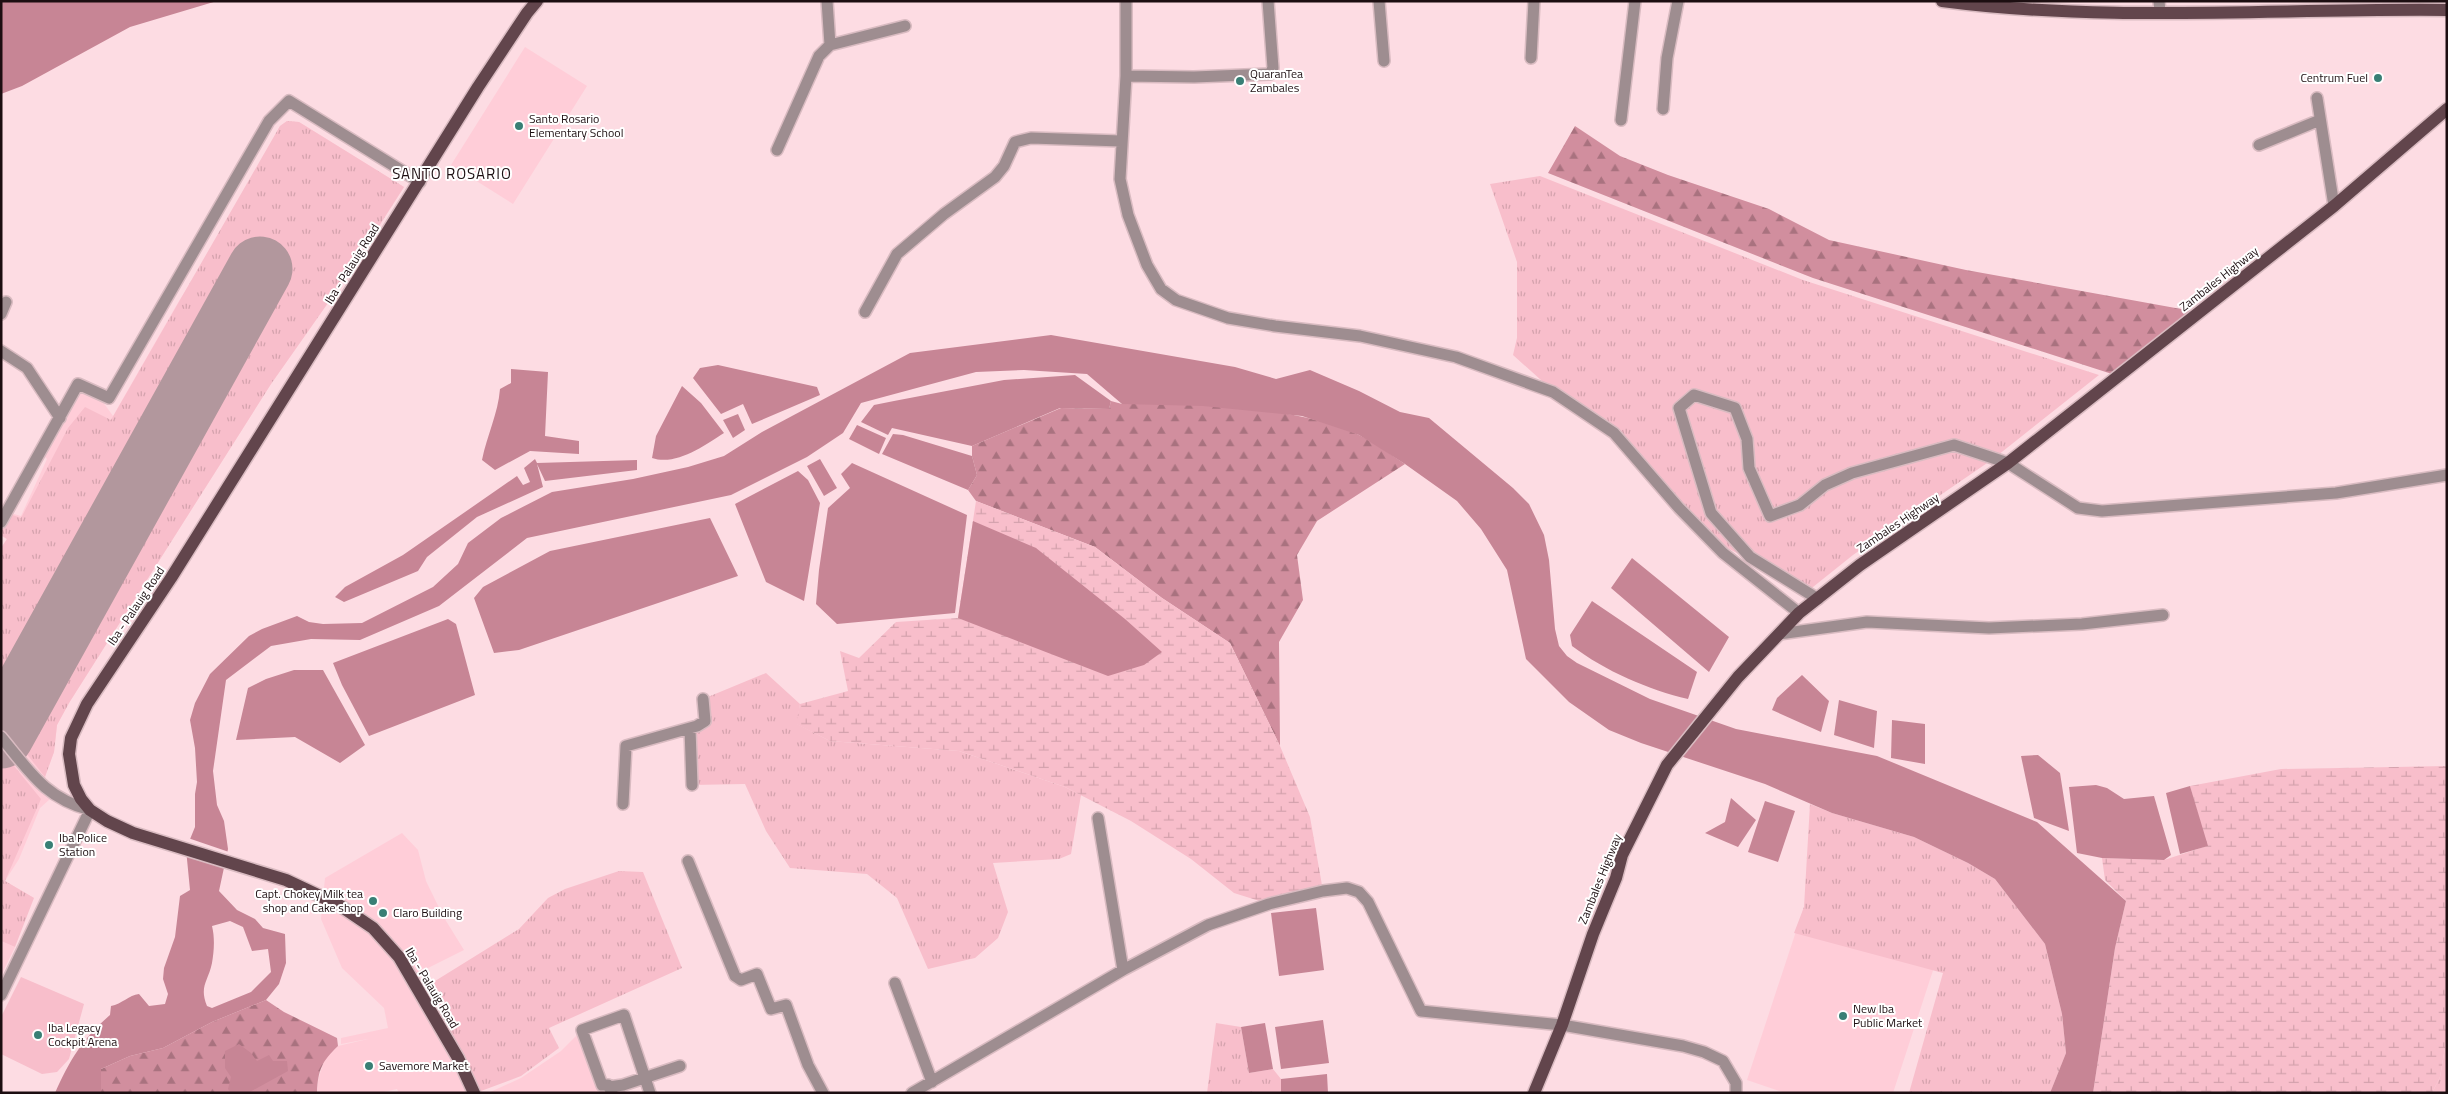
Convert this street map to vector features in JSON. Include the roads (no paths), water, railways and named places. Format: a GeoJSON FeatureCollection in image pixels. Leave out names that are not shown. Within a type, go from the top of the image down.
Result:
{"type":"FeatureCollection","features":[{"type":"Feature","properties":{"kind":"main road","name":"Iba - Palauig Road"},"geometry":{"type":"LineString","coordinates":[[474,1093],[458,1058],[399,957],[373,928],[339,905],[313,892],[228,860],[133,833],[90,810],[74,785],[70,763],[71,738],[83,711],[171,578],[478,87],[527,13],[538,1]]}},
{"type":"Feature","properties":{"kind":"main road"},"geometry":{"type":"LineString","coordinates":[[1942,1],[2000,9],[2070,13],[2160,7],[2360,6],[2447,10]]}},
{"type":"Feature","properties":{"kind":"main road","name":"Zambales Highway"},"geometry":{"type":"LineString","coordinates":[[1534,1093],[1562,1025],[1593,934],[1616,878],[1622,855],[1670,760],[1706,714],[1778,634],[1799,613],[1860,565],[2008,463],[2334,206],[2447,109]]}},
{"type":"Feature","properties":{"kind":"street"},"geometry":{"type":"LineString","coordinates":[[828,1],[830,45]]}},
{"type":"Feature","properties":{"kind":"street"},"geometry":{"type":"LineString","coordinates":[[1126,1],[1126,76],[1120,179],[1128,215],[1147,265],[1161,289],[1176,300],[1228,318],[1360,336],[1456,357],[1553,392],[1614,432],[1679,508],[1723,553],[1799,613]]}},
{"type":"Feature","properties":{"kind":"street"},"geometry":{"type":"LineString","coordinates":[[1126,76],[1194,77],[1270,74],[1273,68],[1268,1]]}},
{"type":"Feature","properties":{"kind":"street"},"geometry":{"type":"LineString","coordinates":[[1379,1],[1384,61]]}},
{"type":"Feature","properties":{"kind":"street"},"geometry":{"type":"LineString","coordinates":[[1531,58],[1534,1]]}},
{"type":"Feature","properties":{"kind":"street"},"geometry":{"type":"LineString","coordinates":[[1621,120],[1635,1]]}},
{"type":"Feature","properties":{"kind":"street"},"geometry":{"type":"LineString","coordinates":[[1663,109],[1667,58],[1678,1]]}},
{"type":"Feature","properties":{"kind":"street"},"geometry":{"type":"LineString","coordinates":[[777,150],[819,56],[830,45],[904,26]]}},
{"type":"Feature","properties":{"kind":"street"},"geometry":{"type":"LineString","coordinates":[[2317,98],[2334,206]]}},
{"type":"Feature","properties":{"kind":"street"},"geometry":{"type":"LineString","coordinates":[[1,522],[78,384],[109,398],[269,122],[289,101],[420,182]]}},
{"type":"Feature","properties":{"kind":"street"},"geometry":{"type":"LineString","coordinates":[[2259,145],[2320,120]]}},
{"type":"Feature","properties":{"kind":"street"},"geometry":{"type":"LineString","coordinates":[[865,312],[897,254],[944,214],[995,177],[1004,166],[1015,142],[1030,138],[1121,141]]}},
{"type":"Feature","properties":{"kind":"street"},"geometry":{"type":"LineString","coordinates":[[1,314],[6,302]]}},
{"type":"Feature","properties":{"kind":"street"},"geometry":{"type":"LineString","coordinates":[[1,352],[27,368],[60,418]]}},
{"type":"Feature","properties":{"kind":"street"},"geometry":{"type":"LineString","coordinates":[[1818,599],[1750,557],[1711,513],[1678,408],[1694,395],[1735,408],[1747,439],[1750,468],[1760,498],[1770,516],[1800,505],[1825,485],[1852,472],[1954,445],[2008,463],[2078,508],[2102,511],[2336,493],[2447,475]]}},
{"type":"Feature","properties":{"kind":"street"},"geometry":{"type":"LineString","coordinates":[[1778,634],[1867,622],[1989,628],[2082,624],[2164,615]]}},
{"type":"Feature","properties":{"kind":"street"},"geometry":{"type":"LineString","coordinates":[[623,804],[626,746],[690,728],[705,720],[703,699]]}},
{"type":"Feature","properties":{"kind":"street"},"geometry":{"type":"LineString","coordinates":[[690,728],[692,785]]}},
{"type":"Feature","properties":{"kind":"street"},"geometry":{"type":"LineString","coordinates":[[1,738],[38,781],[52,794],[67,803],[90,810],[1,995]]}},
{"type":"Feature","properties":{"kind":"street"},"geometry":{"type":"LineString","coordinates":[[1098,818],[1123,970]]}},
{"type":"Feature","properties":{"kind":"street"},"geometry":{"type":"LineString","coordinates":[[688,861],[735,976],[741,980],[757,974],[771,1009],[786,1005],[808,1065],[822,1093]]}},
{"type":"Feature","properties":{"kind":"street"},"geometry":{"type":"LineString","coordinates":[[912,1093],[1123,970],[1208,925],[1269,904],[1322,891],[1347,888],[1359,892],[1368,902],[1421,1011],[1562,1025],[1704,1052],[1723,1061],[1736,1082],[1736,1093]]}},
{"type":"Feature","properties":{"kind":"street"},"geometry":{"type":"LineString","coordinates":[[895,983],[932,1082]]}},
{"type":"Feature","properties":{"kind":"street"},"geometry":{"type":"LineString","coordinates":[[650,1093],[644,1078],[627,1019],[624,1015],[582,1030],[602,1085],[610,1090],[644,1078],[680,1066]]}},
{"type":"Feature","properties":{"kind":"place","name":"Centrum Fuel"},"geometry":{"type":"Point","coordinates":[2378,78]}},
{"type":"Feature","properties":{"kind":"place","name":"QuaranTea Zambales"},"geometry":{"type":"Point","coordinates":[1240,81]}},
{"type":"Feature","properties":{"kind":"place","name":"Santo Rosario Elementary School"},"geometry":{"type":"Point","coordinates":[519,126]}},
{"type":"Feature","properties":{"kind":"place","name":"Iba Police Station"},"geometry":{"type":"Point","coordinates":[49,845]}},
{"type":"Feature","properties":{"kind":"place","name":"Capt. Chokey Milk tea shop and Cake shop"},"geometry":{"type":"Point","coordinates":[373,901]}},
{"type":"Feature","properties":{"kind":"place","name":"Claro Building"},"geometry":{"type":"Point","coordinates":[383,913]}},
{"type":"Feature","properties":{"kind":"place","name":"New Iba Public Market"},"geometry":{"type":"Point","coordinates":[1843,1016]}},
{"type":"Feature","properties":{"kind":"place","name":"Iba Legacy Cockpit Arena"},"geometry":{"type":"Point","coordinates":[38,1035]}},
{"type":"Feature","properties":{"kind":"place","name":"Savemore Market"},"geometry":{"type":"Point","coordinates":[369,1066]}},
{"type":"Feature","properties":{"kind":"district","name":"SANTO ROSARIO"},"geometry":{"type":"Point","coordinates":[452,174]}}]}
